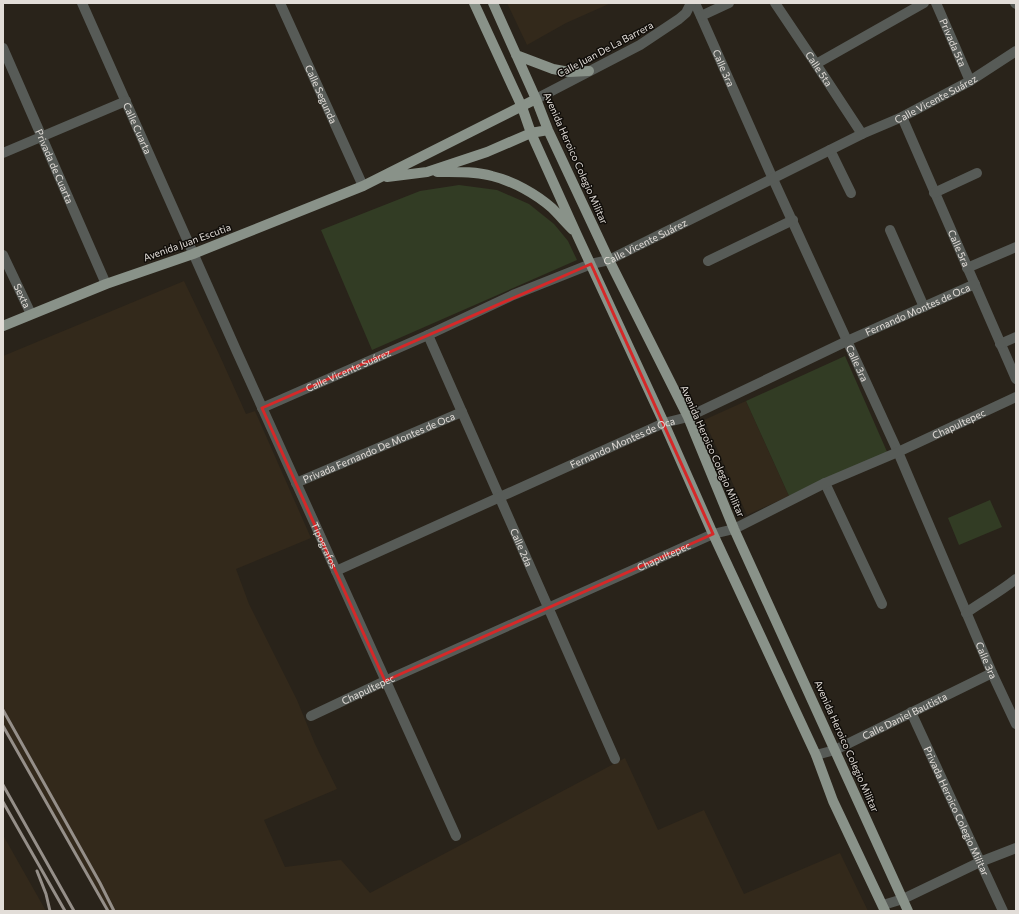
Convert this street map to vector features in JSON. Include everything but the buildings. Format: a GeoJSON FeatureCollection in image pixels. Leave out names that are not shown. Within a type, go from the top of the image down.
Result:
{"type":"FeatureCollection","features":[{"type":"Feature","properties":{"kind":"main road"},"geometry":{"type":"LineString","coordinates":[[474,3],[522,107],[531,133],[577,235],[664,423],[713,534],[816,755],[833,801],[884,908]]}},
{"type":"Feature","properties":{"kind":"main road","name":"Avenida Heroico Colegio Militar"},"geometry":{"type":"LineString","coordinates":[[493,3],[536,99],[548,130],[609,260],[688,417],[734,529],[908,911]]}},
{"type":"Feature","properties":{"kind":"main road"},"geometry":{"type":"LineString","coordinates":[[516,55],[553,69],[569,72],[589,71]]}},
{"type":"Feature","properties":{"kind":"main road","name":"Calle Juan De La Barrera"},"geometry":{"type":"LineString","coordinates":[[522,107],[536,99]]}},
{"type":"Feature","properties":{"kind":"main road","name":"Avenida Juan Escutia"},"geometry":{"type":"LineString","coordinates":[[3,326],[106,284],[193,254],[364,186],[522,107]]}},
{"type":"Feature","properties":{"kind":"main road","name":"Avenida Juan Escutia"},"geometry":{"type":"LineString","coordinates":[[380,178],[427,172],[487,152],[531,133],[548,130]]}},
{"type":"Feature","properties":{"kind":"main road"},"geometry":{"type":"LineString","coordinates":[[427,172],[476,173],[492,175],[509,182],[552,208],[577,235]]}},
{"type":"Feature","properties":{"kind":"street","name":"Calle Cuarta"},"geometry":{"type":"LineString","coordinates":[[82,3],[193,254]]}},
{"type":"Feature","properties":{"kind":"street","name":"Calle Segunda"},"geometry":{"type":"LineString","coordinates":[[280,3],[364,186]]}},
{"type":"Feature","properties":{"kind":"street","name":"Calle Juan De La Barrera"},"geometry":{"type":"LineString","coordinates":[[536,99],[640,45],[661,32],[686,13],[691,3]]}},
{"type":"Feature","properties":{"kind":"street","name":"Calle 3ra"},"geometry":{"type":"LineString","coordinates":[[695,3],[773,179],[898,452],[992,673],[1016,724]]}},
{"type":"Feature","properties":{"kind":"street"},"geometry":{"type":"LineString","coordinates":[[701,16],[728,3]]}},
{"type":"Feature","properties":{"kind":"street","name":"Calle 5ta"},"geometry":{"type":"LineString","coordinates":[[775,3],[862,134]]}},
{"type":"Feature","properties":{"kind":"street"},"geometry":{"type":"LineString","coordinates":[[816,64],[924,3]]}},
{"type":"Feature","properties":{"kind":"street","name":"Privada 5ta"},"geometry":{"type":"LineString","coordinates":[[936,3],[970,81]]}},
{"type":"Feature","properties":{"kind":"street","name":"Privada de Cuarta"},"geometry":{"type":"LineString","coordinates":[[3,48],[106,284]]}},
{"type":"Feature","properties":{"kind":"street","name":"Calle Vicente Suárez"},"geometry":{"type":"LineString","coordinates":[[262,408],[513,296],[591,264],[609,260],[862,134],[902,117],[970,81],[1016,51]]}},
{"type":"Feature","properties":{"kind":"street"},"geometry":{"type":"LineString","coordinates":[[3,153],[126,101]]}},
{"type":"Feature","properties":{"kind":"street","name":"Calle 5ra"},"geometry":{"type":"LineString","coordinates":[[902,117],[1016,379]]}},
{"type":"Feature","properties":{"kind":"street"},"geometry":{"type":"LineString","coordinates":[[830,150],[851,193]]}},
{"type":"Feature","properties":{"kind":"street"},"geometry":{"type":"LineString","coordinates":[[934,193],[977,173]]}},
{"type":"Feature","properties":{"kind":"street"},"geometry":{"type":"LineString","coordinates":[[708,261],[793,220]]}},
{"type":"Feature","properties":{"kind":"street"},"geometry":{"type":"LineString","coordinates":[[890,230],[924,307]]}},
{"type":"Feature","properties":{"kind":"street"},"geometry":{"type":"LineString","coordinates":[[968,268],[1016,247]]}},
{"type":"Feature","properties":{"kind":"street","name":"Tipografos"},"geometry":{"type":"LineString","coordinates":[[193,254],[456,836]]}},
{"type":"Feature","properties":{"kind":"street","name":"Sexta"},"geometry":{"type":"LineString","coordinates":[[3,255],[31,314]]}},
{"type":"Feature","properties":{"kind":"street","name":"Fernando Montes de Oca"},"geometry":{"type":"LineString","coordinates":[[336,571],[664,423],[688,417],[847,341],[975,284]]}},
{"type":"Feature","properties":{"kind":"street","name":"Calle 2da"},"geometry":{"type":"LineString","coordinates":[[428,335],[615,759]]}},
{"type":"Feature","properties":{"kind":"street"},"geometry":{"type":"LineString","coordinates":[[1000,344],[1016,337]]}},
{"type":"Feature","properties":{"kind":"street","name":"Chapultepec"},"geometry":{"type":"LineString","coordinates":[[311,716],[385,680],[713,534],[734,529],[825,483],[898,452],[1016,397]]}},
{"type":"Feature","properties":{"kind":"street","name":"Privada Fernando De Montes de Oca"},"geometry":{"type":"LineString","coordinates":[[296,483],[462,412]]}},
{"type":"Feature","properties":{"kind":"street"},"geometry":{"type":"LineString","coordinates":[[825,483],[882,604]]}},
{"type":"Feature","properties":{"kind":"street"},"geometry":{"type":"LineString","coordinates":[[966,613],[1016,579]]}},
{"type":"Feature","properties":{"kind":"street","name":"Calle Daniel Bautista"},"geometry":{"type":"LineString","coordinates":[[816,755],[835,750],[992,673]]}},
{"type":"Feature","properties":{"kind":"street","name":"Privada Heroico Colegio Militar"},"geometry":{"type":"LineString","coordinates":[[911,712],[1003,911]]}},
{"type":"Feature","properties":{"kind":"street"},"geometry":{"type":"LineString","coordinates":[[884,908],[980,862],[1016,848]]}},
{"type":"Feature","properties":{"kind":"highlighted area"},"geometry":{"type":"Polygon","coordinates":[[[591,264],[713,534],[385,681],[262,408],[591,264]]]}},
{"type":"Feature","properties":{"kind":"shaded area"},"geometry":{"type":"Polygon","coordinates":[[[507,3],[611,3],[566,23],[527,45],[507,3]]]}},
{"type":"Feature","properties":{"kind":"shaded area"},"geometry":{"type":"Polygon","coordinates":[[[184,281],[246,414],[255,411],[311,538],[236,569],[249,604],[297,700],[315,744],[337,789],[264,820],[285,867],[341,860],[370,893],[625,758],[658,830],[704,810],[744,894],[840,853],[868,911],[107,911],[3,728],[3,356],[184,281]]]}},
{"type":"Feature","properties":{"kind":"shaded area"},"geometry":{"type":"Polygon","coordinates":[[[746,401],[789,496],[747,515],[704,420],[746,401]]]}},
{"type":"Feature","properties":{"kind":"shaded area"},"geometry":{"type":"Polygon","coordinates":[[[3,835],[46,911],[3,911],[3,835]]]}},
{"type":"Feature","properties":{"kind":"green space"},"geometry":{"type":"Polygon","coordinates":[[[459,185],[497,190],[529,204],[554,224],[568,241],[577,260],[372,350],[321,230],[420,191],[459,185]]]}},
{"type":"Feature","properties":{"kind":"green space"},"geometry":{"type":"Polygon","coordinates":[[[845,356],[888,454],[789,496],[746,401],[845,356]]]}},
{"type":"Feature","properties":{"kind":"green space"},"geometry":{"type":"Polygon","coordinates":[[[990,500],[1002,527],[959,545],[948,518],[990,500]]]}},
{"type":"Feature","properties":{"kind":"railway"},"geometry":{"type":"LineString","coordinates":[[3,710],[100,883],[114,911]]}},
{"type":"Feature","properties":{"kind":"railway"},"geometry":{"type":"LineString","coordinates":[[3,726],[108,911]]}},
{"type":"Feature","properties":{"kind":"railway"},"geometry":{"type":"LineString","coordinates":[[3,785],[74,911]]}},
{"type":"Feature","properties":{"kind":"railway"},"geometry":{"type":"LineString","coordinates":[[3,802],[65,911]]}},
{"type":"Feature","properties":{"kind":"railway"},"geometry":{"type":"LineString","coordinates":[[37,871],[46,894],[50,911]]}}]}
